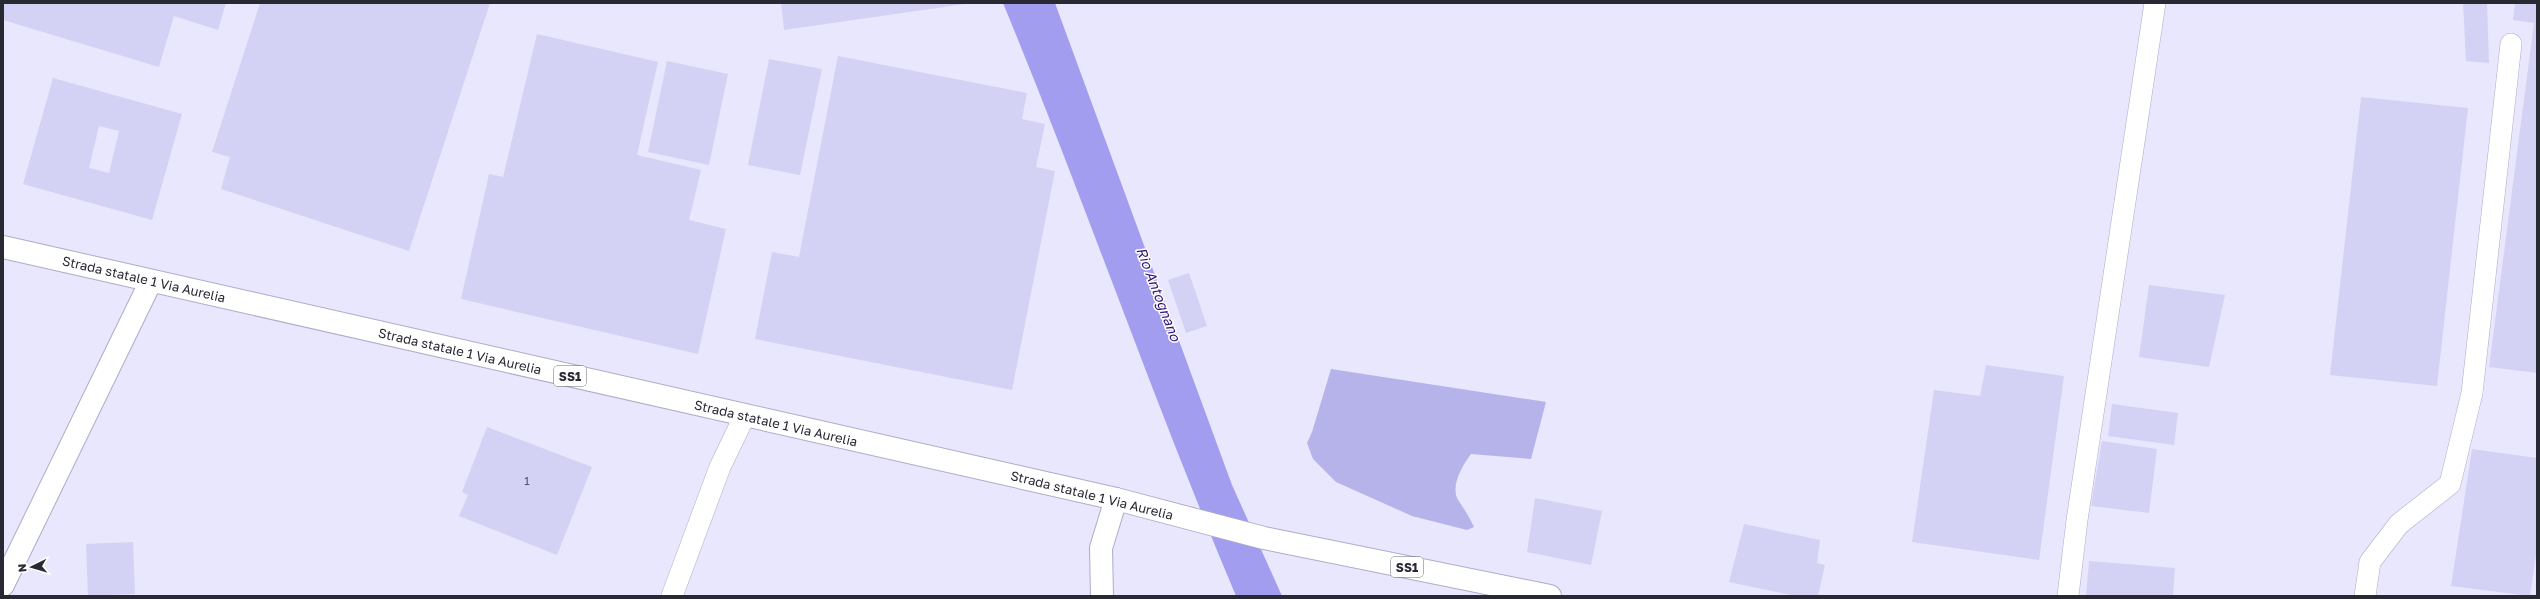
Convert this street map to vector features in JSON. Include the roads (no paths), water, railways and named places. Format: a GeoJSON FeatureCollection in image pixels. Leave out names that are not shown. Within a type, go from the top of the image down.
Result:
{"type":"FeatureCollection","features":[{"type":"Feature","properties":{"kind":"main road","name":"Strada statale 1 Via Aurelia"},"geometry":{"type":"LineString","coordinates":[[3,247],[1116,499],[1137,506],[1264,538],[1550,596]]}},
{"type":"Feature","properties":{"kind":"main road"},"geometry":{"type":"LineString","coordinates":[[3,585],[151,281]]}},
{"type":"Feature","properties":{"kind":"main road"},"geometry":{"type":"LineString","coordinates":[[1102,596],[1101,548],[1116,499]]}},
{"type":"Feature","properties":{"kind":"lane"},"geometry":{"type":"LineString","coordinates":[[2068,596],[2078,512],[2155,3]]}},
{"type":"Feature","properties":{"kind":"lane"},"geometry":{"type":"LineString","coordinates":[[2365,596],[2370,562],[2399,524],[2450,484],[2472,393],[2512,44]]}},
{"type":"Feature","properties":{"kind":"lane"},"geometry":{"type":"LineString","coordinates":[[672,596],[720,468],[744,416]]}},
{"type":"Feature","properties":{"kind":"water","name":"Rio Antognano"},"geometry":{"type":"Polygon","coordinates":[[[1003,3],[1055,3],[1232,485],[1282,596],[1236,596],[1205,522],[1062,151],[1003,3]]]}}]}
